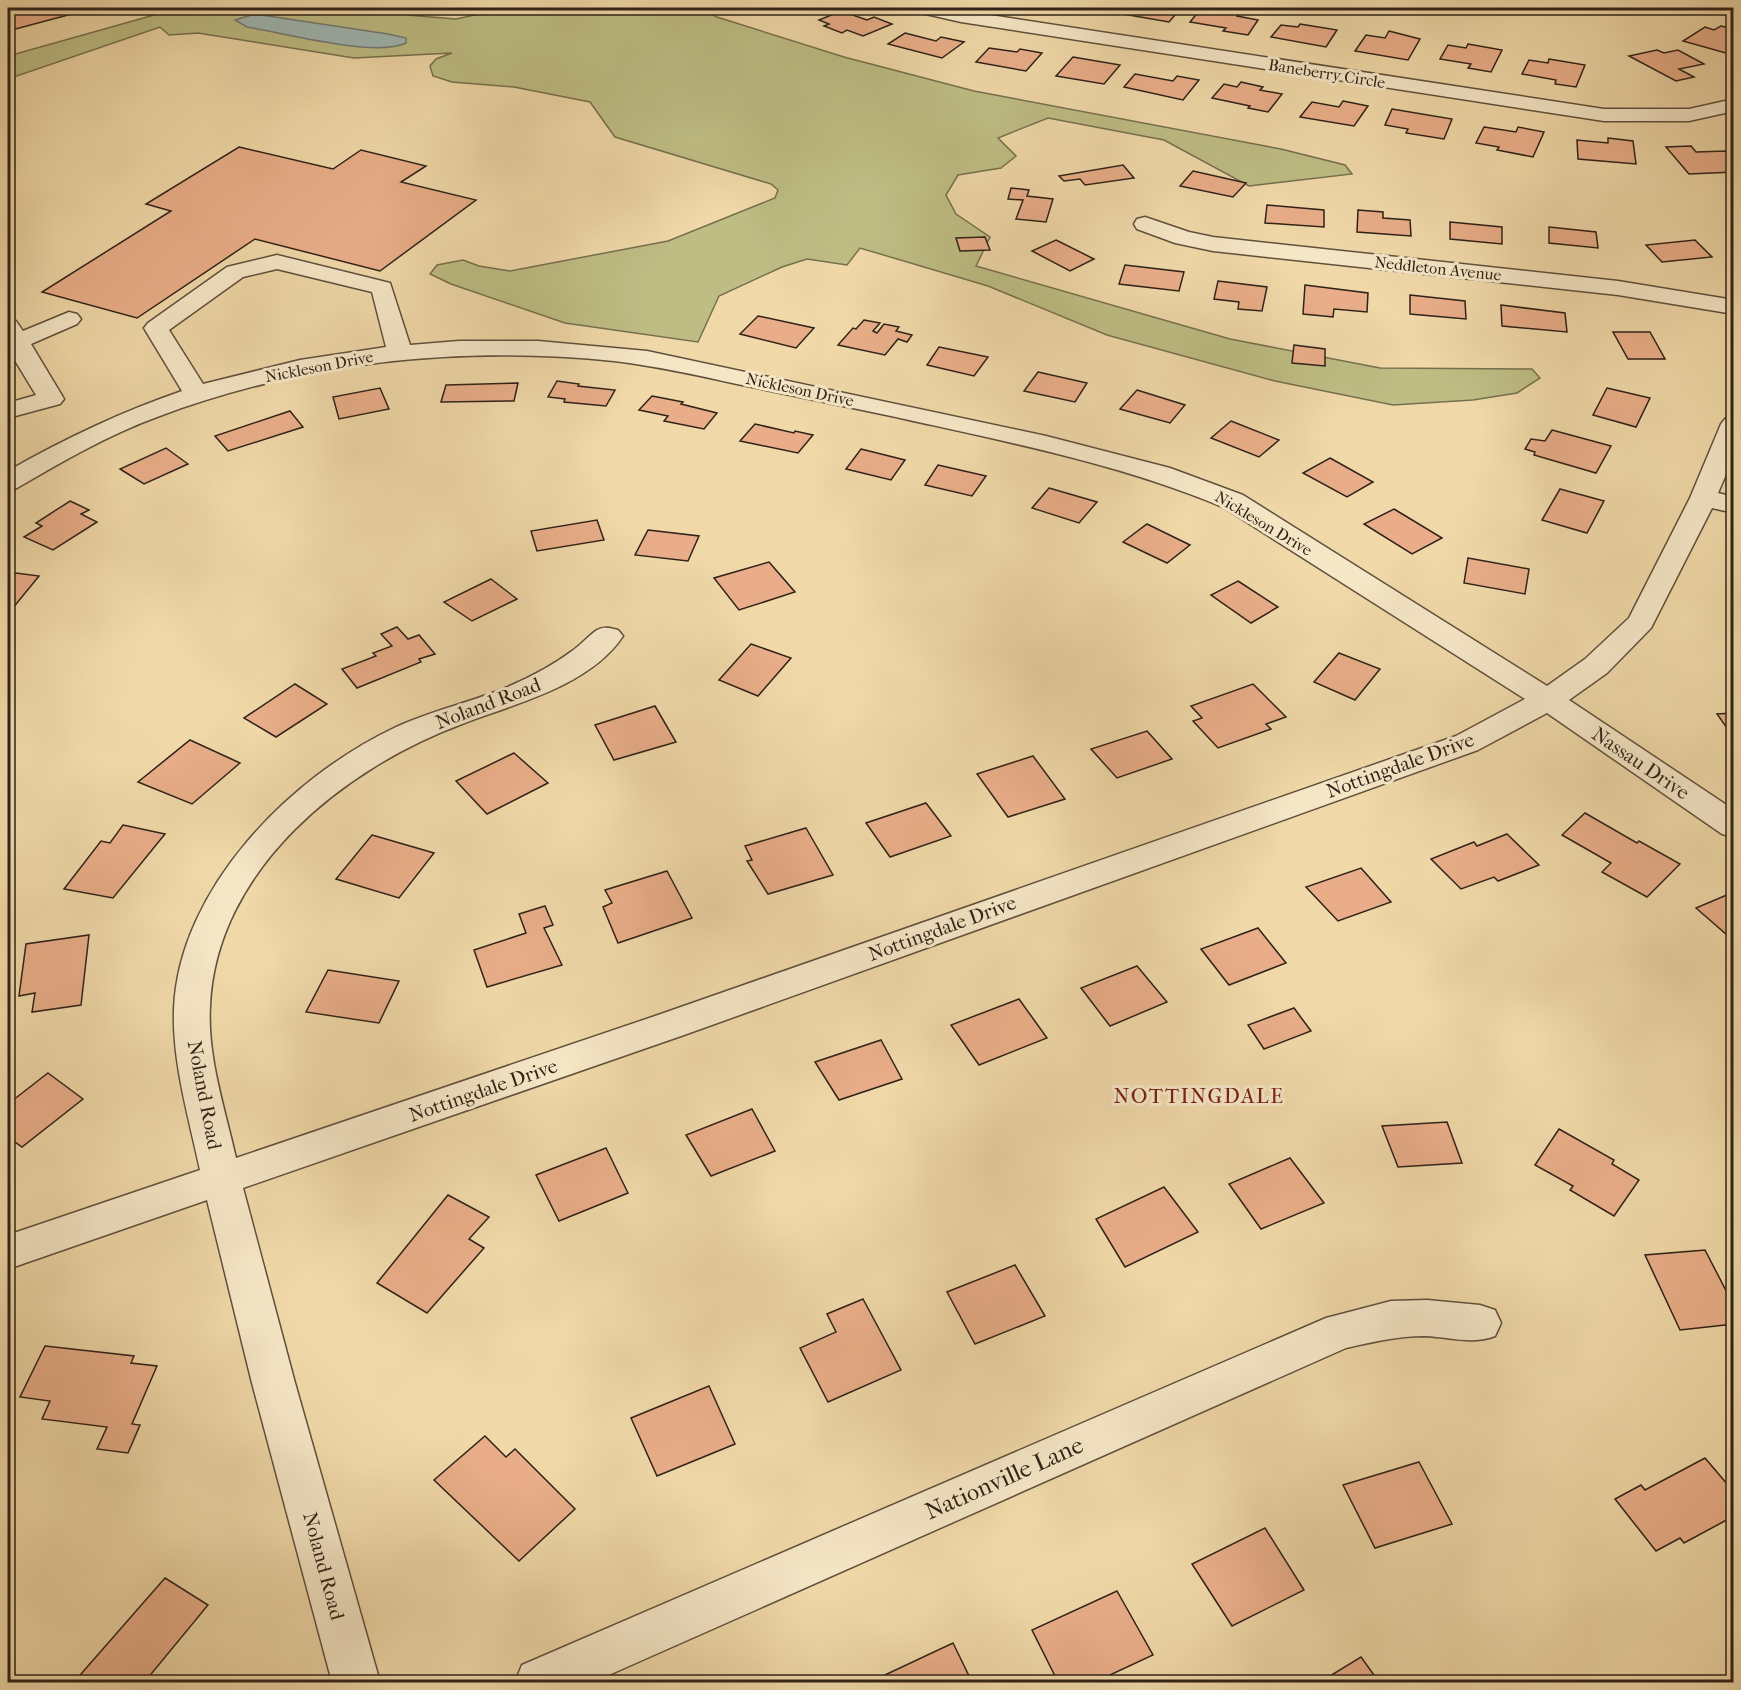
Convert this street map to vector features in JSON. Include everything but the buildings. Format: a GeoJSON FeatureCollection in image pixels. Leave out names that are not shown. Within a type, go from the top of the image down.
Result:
{"type":"FeatureCollection","features":[{"type":"Feature","properties":{"kind":"street","name":"Baneberry Circle"},"geometry":{"type":"LineString","coordinates":[[922,8],[961,17],[1604,114],[1689,115],[1734,105]]}},
{"type":"Feature","properties":{"kind":"street","name":"Neddleton Avenue"},"geometry":{"type":"LineString","coordinates":[[1145,224],[1182,238],[1213,244],[1618,288],[1734,307]]}},
{"type":"Feature","properties":{"kind":"street"},"geometry":{"type":"LineString","coordinates":[[197,395],[156,328],[235,272],[277,262],[382,288],[400,352]]}},
{"type":"Feature","properties":{"kind":"street"},"geometry":{"type":"LineString","coordinates":[[8,411],[51,399],[11,336],[45,332],[69,319]]}},
{"type":"Feature","properties":{"kind":"street","name":"Nickleson Drive"},"geometry":{"type":"LineString","coordinates":[[13,473],[123,422],[197,395],[278,372],[346,358],[441,349],[523,348],[569,350],[659,361],[855,400],[1164,474],[1196,484],[1233,501],[1548,700]]}},
{"type":"Feature","properties":{"kind":"street","name":"Nottingdale Drive"},"geometry":{"type":"LineString","coordinates":[[8,1252],[671,1025],[1467,743],[1548,700],[1596,666],[1641,622],[1718,502],[1734,424]]}},
{"type":"Feature","properties":{"kind":"street","name":"Noland Road"},"geometry":{"type":"LineString","coordinates":[[356,1683],[256,1321],[192,1043],[193,994],[203,946],[223,901],[251,858],[285,820],[324,786],[358,762],[405,736],[455,715],[499,702],[539,685],[568,669],[609,636]]}},
{"type":"Feature","properties":{"kind":"street","name":"Nassau Drive"},"geometry":{"type":"LineString","coordinates":[[1548,700],[1734,826]]}},
{"type":"Feature","properties":{"kind":"street","name":"Nationville Lane"},"geometry":{"type":"LineString","coordinates":[[539,1683],[1341,1331],[1391,1319],[1427,1318],[1480,1323]]}},
{"type":"Feature","properties":{"kind":"shaded area"},"geometry":{"type":"Polygon","coordinates":[[[179,8],[410,8],[407,15],[456,19],[501,8],[700,8],[717,17],[844,57],[974,91],[1281,149],[1345,165],[1352,174],[1249,186],[1164,140],[1048,118],[998,138],[1016,156],[1001,168],[958,175],[946,195],[956,214],[990,237],[976,266],[1230,339],[1380,368],[1532,369],[1540,378],[1517,393],[1473,400],[1393,405],[1275,381],[1107,335],[988,286],[860,248],[847,265],[807,259],[782,267],[719,296],[698,342],[565,323],[451,284],[430,274],[437,265],[463,260],[479,266],[510,271],[668,241],[775,198],[778,190],[771,184],[615,137],[590,102],[514,87],[452,82],[433,76],[430,66],[436,59],[452,53],[354,58],[198,33],[169,35],[160,27],[8,79],[8,56],[179,8]]]}},
{"type":"Feature","properties":{"kind":"water"},"geometry":{"type":"Polygon","coordinates":[[[255,14],[388,34],[406,38],[406,43],[392,47],[373,48],[329,43],[247,27],[235,20],[255,14]]]}},
{"type":"Feature","properties":{"kind":"district","name":"NOTTINGDALE"},"geometry":{"type":"Point","coordinates":[1199,1096]}}]}
